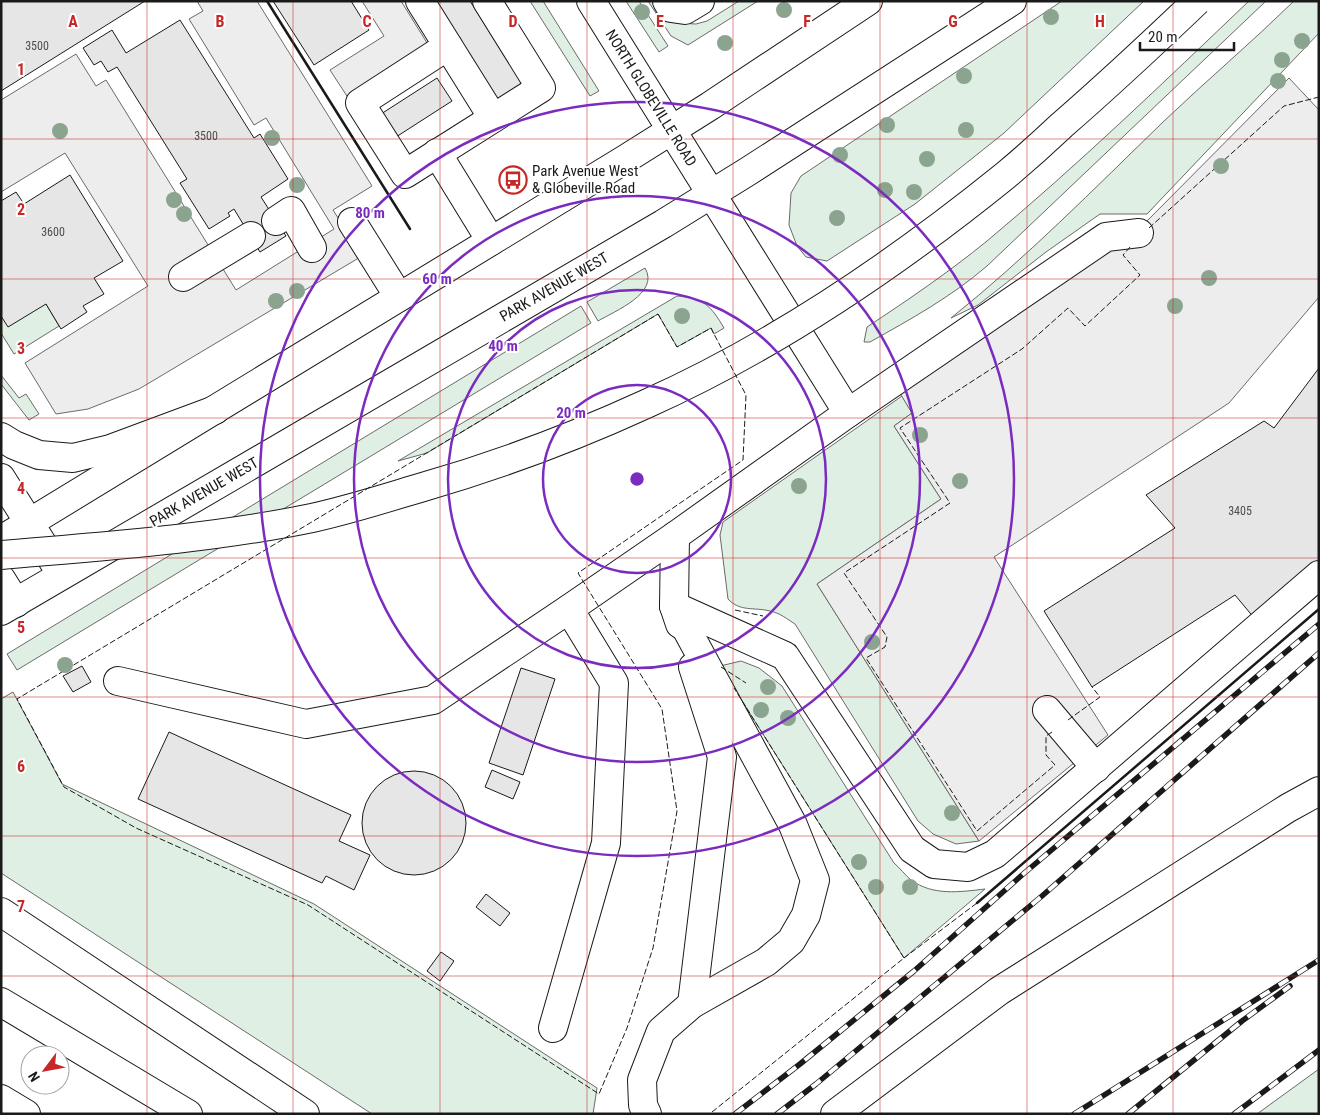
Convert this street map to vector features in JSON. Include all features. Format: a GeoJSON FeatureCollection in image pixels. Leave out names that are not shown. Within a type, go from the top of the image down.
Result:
{"type":"FeatureCollection","features":[{"type":"Feature","properties":{"kind":"main road"},"geometry":{"type":"LineString","coordinates":[[420,1],[493,118]]}},
{"type":"Feature","properties":{"kind":"main road"},"geometry":{"type":"LineString","coordinates":[[448,46],[360,103],[405,174],[541,88],[487,1]]}},
{"type":"Feature","properties":{"kind":"main road","name":"NORTH GLOBEVILLE ROAD"},"geometry":{"type":"LineString","coordinates":[[591,1],[848,413]]}},
{"type":"Feature","properties":{"kind":"main road"},"geometry":{"type":"LineString","coordinates":[[667,1],[671,8],[685,10],[700,1]]}},
{"type":"Feature","properties":{"kind":"main road"},"geometry":{"type":"LineString","coordinates":[[1,540],[671,130],[868,1]]}},
{"type":"Feature","properties":{"kind":"main road","name":"PARK AVENUE WEST"},"geometry":{"type":"LineString","coordinates":[[8,607],[711,194],[1012,1]]}},
{"type":"Feature","properties":{"kind":"main road"},"geometry":{"type":"LineString","coordinates":[[1,555],[180,538],[312,518],[376,502],[468,474],[560,440],[647,404],[724,365],[812,315],[885,267],[1008,173],[1198,1]]}},
{"type":"Feature","properties":{"kind":"main road"},"geometry":{"type":"LineString","coordinates":[[438,153],[491,241]]}},
{"type":"Feature","properties":{"kind":"main road"},"geometry":{"type":"LineString","coordinates":[[276,221],[291,211],[312,248]]}},
{"type":"Feature","properties":{"kind":"main road"},"geometry":{"type":"LineString","coordinates":[[352,222],[399,297]]}},
{"type":"Feature","properties":{"kind":"main road"},"geometry":{"type":"LineString","coordinates":[[118,681],[306,724],[433,700],[569,609],[848,413],[1106,237],[1139,233]]}},
{"type":"Feature","properties":{"kind":"main road"},"geometry":{"type":"LineString","coordinates":[[183,277],[251,236]]}},
{"type":"Feature","properties":{"kind":"main road"},"geometry":{"type":"LineString","coordinates":[[1,437],[14,445],[39,455],[73,458],[110,449],[215,410]]}},
{"type":"Feature","properties":{"kind":"main road"},"geometry":{"type":"LineString","coordinates":[[1,478],[62,575]]}},
{"type":"Feature","properties":{"kind":"main road"},"geometry":{"type":"LineString","coordinates":[[675,536],[674,606],[722,757],[692,1004]]}},
{"type":"Feature","properties":{"kind":"main road"},"geometry":{"type":"LineString","coordinates":[[674,606],[785,656],[912,849],[934,864],[968,866],[995,854],[1319,575]]}},
{"type":"Feature","properties":{"kind":"main road"},"geometry":{"type":"LineString","coordinates":[[1,579],[8,607]]}},
{"type":"Feature","properties":{"kind":"main road"},"geometry":{"type":"LineString","coordinates":[[647,1114],[643,1105],[642,1080],[661,1031],[692,1004],[766,962],[791,941],[806,915],[815,880],[793,825],[674,606]]}},
{"type":"Feature","properties":{"kind":"main road"},"geometry":{"type":"LineString","coordinates":[[553,1028],[606,843],[614,683],[569,609]]}},
{"type":"Feature","properties":{"kind":"main road"},"geometry":{"type":"LineString","coordinates":[[1047,710],[1096,768]]}},
{"type":"Feature","properties":{"kind":"main road"},"geometry":{"type":"LineString","coordinates":[[835,1114],[999,991],[1288,808],[1319,791]]}},
{"type":"Feature","properties":{"kind":"main road"},"geometry":{"type":"LineString","coordinates":[[1,912],[306,1114]]}},
{"type":"Feature","properties":{"kind":"main road"},"geometry":{"type":"LineString","coordinates":[[1,1002],[188,1114]]}},
{"type":"Feature","properties":{"kind":"main road"},"geometry":{"type":"LineString","coordinates":[[1,1099],[26,1114]]}},
{"type":"Feature","properties":{"kind":"green space"},"geometry":{"type":"Polygon","coordinates":[[[530,1],[543,1],[599,91],[590,96],[530,1]]]}},
{"type":"Feature","properties":{"kind":"green space"},"geometry":{"type":"Polygon","coordinates":[[[626,1],[639,1],[668,46],[659,52],[626,1]]]}},
{"type":"Feature","properties":{"kind":"green space"},"geometry":{"type":"Polygon","coordinates":[[[648,1],[655,1],[678,23],[696,24],[707,21],[739,1],[758,1],[688,45],[671,36],[648,1]]]}},
{"type":"Feature","properties":{"kind":"green space"},"geometry":{"type":"Polygon","coordinates":[[[1062,1],[1144,1],[1004,133],[915,204],[827,261],[806,257],[797,246],[789,225],[791,193],[801,176],[1062,1]]]}},
{"type":"Feature","properties":{"kind":"green space"},"geometry":{"type":"Polygon","coordinates":[[[1249,1],[1266,1],[987,266],[959,288],[901,325],[870,342],[864,342],[867,327],[958,264],[1021,212],[1120,123],[1249,1]]]}},
{"type":"Feature","properties":{"kind":"green space"},"geometry":{"type":"Polygon","coordinates":[[[1294,1],[1319,1],[1319,33],[1147,214],[1100,214],[1046,252],[978,305],[951,318],[1033,247],[1163,122],[1294,1]]]}},
{"type":"Feature","properties":{"kind":"green space"},"geometry":{"type":"Polygon","coordinates":[[[645,268],[648,277],[641,293],[634,300],[598,321],[587,302],[645,268]]]}},
{"type":"Feature","properties":{"kind":"green space"},"geometry":{"type":"Polygon","coordinates":[[[677,296],[694,299],[706,304],[724,328],[714,334],[711,328],[677,347],[658,314],[427,453],[398,461],[677,296]]]}},
{"type":"Feature","properties":{"kind":"green space"},"geometry":{"type":"Polygon","coordinates":[[[46,304],[59,326],[14,354],[1,333],[1,316],[46,304]]]}},
{"type":"Feature","properties":{"kind":"green space"},"geometry":{"type":"Polygon","coordinates":[[[581,306],[591,323],[17,670],[7,654],[581,306]]]}},
{"type":"Feature","properties":{"kind":"green space"},"geometry":{"type":"Polygon","coordinates":[[[1,375],[19,398],[26,394],[39,414],[29,420],[1,384],[1,375]]]}},
{"type":"Feature","properties":{"kind":"green space"},"geometry":{"type":"Polygon","coordinates":[[[902,396],[912,413],[894,426],[941,499],[817,584],[979,841],[956,844],[933,834],[918,821],[795,624],[777,613],[737,606],[728,599],[720,535],[723,522],[902,396]]]}},
{"type":"Feature","properties":{"kind":"green space"},"geometry":{"type":"Polygon","coordinates":[[[741,661],[759,668],[782,686],[894,863],[911,880],[928,889],[937,891],[956,892],[985,889],[904,958],[720,666],[741,661]]]}},
{"type":"Feature","properties":{"kind":"green space"},"geometry":{"type":"Polygon","coordinates":[[[13,692],[62,784],[314,904],[597,1088],[593,1114],[372,1114],[1,873],[1,699],[13,692]]]}},
{"type":"Feature","properties":{"kind":"green space"},"geometry":{"type":"Polygon","coordinates":[[[1319,1069],[1319,1114],[1257,1114],[1319,1069]]]}},
{"type":"Feature","properties":{"kind":"shaded area"},"geometry":{"type":"Polygon","coordinates":[[[197,1],[257,1],[372,186],[333,210],[362,256],[139,389],[88,409],[56,414],[25,363],[148,286],[65,153],[1,192],[1,100],[76,54],[96,86],[106,80],[236,290],[334,229],[266,118],[254,125],[189,19],[203,11],[197,1]]]}},
{"type":"Feature","properties":{"kind":"shaded area"},"geometry":{"type":"Polygon","coordinates":[[[362,1],[401,1],[437,59],[356,110],[330,70],[384,36],[362,1]]]}},
{"type":"Feature","properties":{"kind":"shaded area"},"geometry":{"type":"Polygon","coordinates":[[[1289,78],[1319,110],[1319,297],[1229,403],[994,557],[1108,735],[979,841],[817,584],[941,499],[894,426],[912,413],[887,372],[1142,226],[1289,78]]]}},
{"type":"Feature","properties":{"kind":"building"},"geometry":{"type":"Polygon","coordinates":[[[1,1],[145,1],[1,91],[1,1]]]}},
{"type":"Feature","properties":{"kind":"building"},"geometry":{"type":"Polygon","coordinates":[[[273,1],[351,1],[369,30],[314,65],[273,1]]]}},
{"type":"Feature","properties":{"kind":"building"},"geometry":{"type":"Polygon","coordinates":[[[434,1],[470,1],[526,90],[501,107],[434,1]]]}},
{"type":"Feature","properties":{"kind":"building"},"geometry":{"type":"Polygon","coordinates":[[[180,20],[254,138],[260,134],[288,179],[261,197],[286,236],[260,252],[234,209],[228,213],[230,216],[209,229],[180,183],[187,179],[117,67],[108,72],[101,61],[94,65],[83,48],[112,30],[126,53],[180,20]]]}},
{"type":"Feature","properties":{"kind":"building"},"geometry":{"type":"Polygon","coordinates":[[[437,78],[452,101],[396,137],[381,114],[437,78]]]}},
{"type":"Feature","properties":{"kind":"building"},"geometry":{"type":"Polygon","coordinates":[[[70,175],[123,261],[94,278],[104,294],[83,306],[87,312],[61,329],[46,304],[8,327],[1,316],[1,201],[16,192],[24,204],[70,175]]]}},
{"type":"Feature","properties":{"kind":"building"},"geometry":{"type":"Polygon","coordinates":[[[1319,368],[1319,561],[1255,619],[1235,595],[1092,687],[1044,611],[1175,528],[1146,495],[1264,421],[1274,428],[1319,368]]]}},
{"type":"Feature","properties":{"kind":"building"},"geometry":{"type":"Polygon","coordinates":[[[82,666],[91,682],[73,692],[63,676],[82,666]]]}},
{"type":"Feature","properties":{"kind":"building"},"geometry":{"type":"Polygon","coordinates":[[[521,668],[555,679],[523,775],[489,763],[521,668]]]}},
{"type":"Feature","properties":{"kind":"building"},"geometry":{"type":"Polygon","coordinates":[[[169,732],[351,815],[339,841],[370,855],[354,890],[326,876],[322,883],[138,799],[169,732]]]}},
{"type":"Feature","properties":{"kind":"building"},"geometry":{"type":"Polygon","coordinates":[[[492,770],[520,782],[513,799],[485,787],[492,770]]]}},
{"type":"Feature","properties":{"kind":"building"},"geometry":{"type":"Polygon","coordinates":[[[414,771],[434,775],[443,780],[457,794],[462,803],[466,823],[462,843],[457,852],[443,866],[434,871],[414,875],[394,871],[385,866],[371,852],[366,843],[362,823],[366,803],[371,794],[385,780],[394,775],[414,771]]]}},
{"type":"Feature","properties":{"kind":"building"},"geometry":{"type":"Polygon","coordinates":[[[486,894],[510,913],[500,926],[476,907],[486,894]]]}},
{"type":"Feature","properties":{"kind":"building"},"geometry":{"type":"Polygon","coordinates":[[[441,952],[454,961],[440,981],[427,971],[441,952]]]}},
{"type":"Feature","properties":{"kind":"railway"},"geometry":{"type":"LineString","coordinates":[[735,1114],[800,1064],[914,971],[1022,875],[1319,624]]}},
{"type":"Feature","properties":{"kind":"railway"},"geometry":{"type":"LineString","coordinates":[[777,1114],[816,1084],[1042,896],[1319,653]]}},
{"type":"Feature","properties":{"kind":"railway"},"geometry":{"type":"LineString","coordinates":[[1074,1114],[1319,960]]}},
{"type":"Feature","properties":{"kind":"railway"},"geometry":{"type":"LineString","coordinates":[[1128,1114],[1242,1021],[1290,986]]}},
{"type":"Feature","properties":{"kind":"railway"},"geometry":{"type":"LineString","coordinates":[[1234,1114],[1319,1050]]}},
{"type":"Feature","properties":{"kind":"fence"},"geometry":{"type":"LineString","coordinates":[[1149,228],[1284,106],[1319,97]]}},
{"type":"Feature","properties":{"kind":"fence"},"geometry":{"type":"LineString","coordinates":[[1052,732],[1046,736],[1046,755],[1055,765],[977,831],[866,658],[885,647],[887,637],[844,573],[950,503],[900,428],[1022,349],[1068,308],[1085,326],[1140,275],[1123,255],[1131,246]]}},
{"type":"Feature","properties":{"kind":"fence"},"geometry":{"type":"LineString","coordinates":[[658,314],[677,347],[711,328],[746,395],[743,460],[578,573],[662,709],[677,811],[653,948],[627,1028],[599,1094],[308,905],[136,828],[64,787],[17,699],[658,314]]}},
{"type":"Feature","properties":{"kind":"fence"},"geometry":{"type":"LineString","coordinates":[[735,610],[763,616]]}},
{"type":"Feature","properties":{"kind":"fence"},"geometry":{"type":"LineString","coordinates":[[721,667],[746,683]]}},
{"type":"Feature","properties":{"kind":"fence"},"geometry":{"type":"LineString","coordinates":[[1068,720],[1100,697],[1092,687]]}},
{"type":"Feature","properties":{"kind":"fence"},"geometry":{"type":"LineString","coordinates":[[712,1112],[904,958],[734,688]]}},
{"type":"Feature","properties":{"kind":"fence"},"geometry":{"type":"LineString","coordinates":[[904,958],[977,903]]}},
{"type":"Feature","properties":{"kind":"wall"},"geometry":{"type":"LineString","coordinates":[[267,1],[410,229]]}},
{"type":"Feature","properties":{"kind":"wall"},"geometry":{"type":"LineString","coordinates":[[977,903],[1319,609]]}},
{"type":"Feature","properties":{"kind":"place","name":"Park Avenue West & Globeville Road"},"geometry":{"type":"Point","coordinates":[513,180]}}]}
